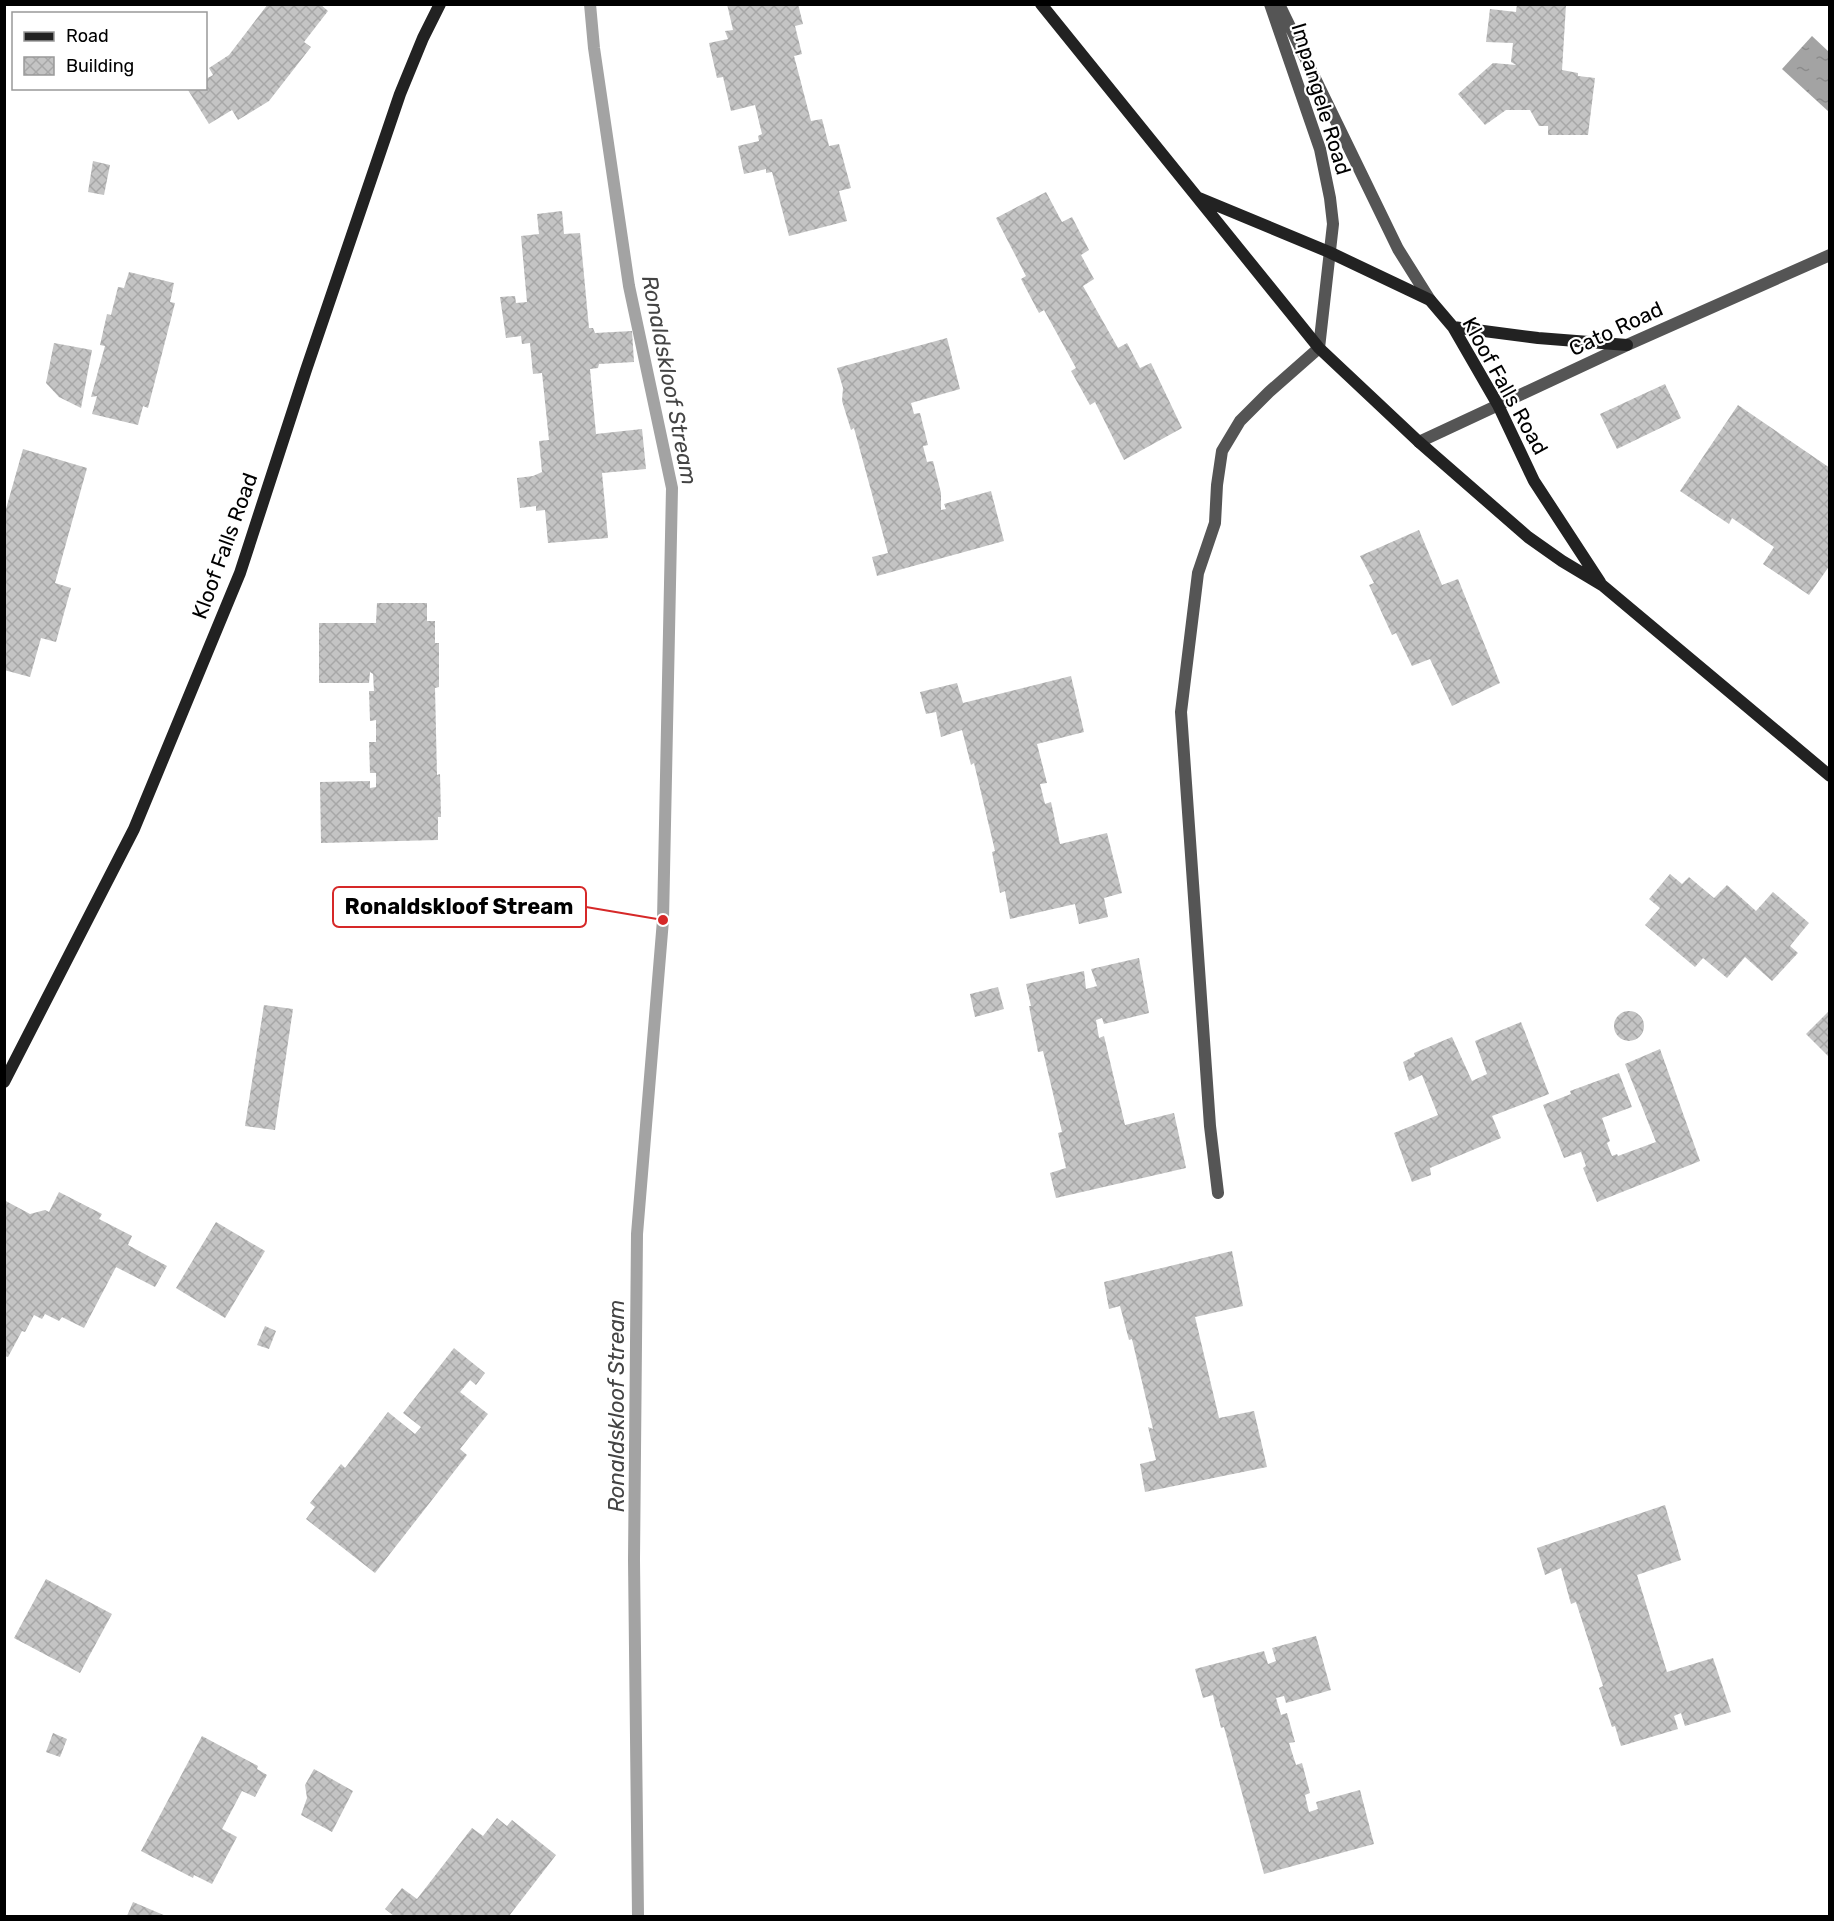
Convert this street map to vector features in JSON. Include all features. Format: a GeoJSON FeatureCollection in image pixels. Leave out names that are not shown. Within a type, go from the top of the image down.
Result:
{"type":"FeatureCollection","features":[{"type":"Feature","properties":{"kind":"main road","name":"Kloof Falls Road"},"geometry":{"type":"LineString","coordinates":[[4,1082],[134,829],[240,573],[400,94],[440,4]]}},
{"type":"Feature","properties":{"kind":"main road","name":"Kloof Falls Road"},"geometry":{"type":"LineString","coordinates":[[1041,4],[1318,348],[1419,442],[1528,537],[1602,585],[1830,776]]}},
{"type":"Feature","properties":{"kind":"main road","name":"Kloof Falls Road"},"geometry":{"type":"LineString","coordinates":[[1198,198],[1329,252],[1430,300],[1453,327],[1498,405],[1534,480],[1602,585]]}},
{"type":"Feature","properties":{"kind":"main road"},"geometry":{"type":"LineString","coordinates":[[1453,327],[1538,338],[1628,345]]}},
{"type":"Feature","properties":{"kind":"street","name":"Impangele Road"},"geometry":{"type":"LineString","coordinates":[[1270,4],[1320,148],[1330,198],[1333,224],[1318,348]]}},
{"type":"Feature","properties":{"kind":"street","name":"Impangele Road"},"geometry":{"type":"LineString","coordinates":[[1279,4],[1398,249],[1430,300]]}},
{"type":"Feature","properties":{"kind":"street","name":"Cato Road"},"geometry":{"type":"LineString","coordinates":[[1419,442],[1830,255]]}},
{"type":"Feature","properties":{"kind":"street"},"geometry":{"type":"LineString","coordinates":[[1218,1193],[1210,1126],[1181,712],[1198,573],[1215,524],[1222,451],[1240,421],[1318,348]]}},
{"type":"Feature","properties":{"kind":"water"},"geometry":{"type":"Polygon","coordinates":[[[1812,36],[1829,52],[1829,112],[1782,69],[1812,36]]]}},
{"type":"Feature","properties":{"kind":"building"},"geometry":{"type":"Polygon","coordinates":[[[268,4],[320,4],[328,11],[304,42],[311,47],[269,101],[238,120],[232,110],[209,124],[188,90],[207,90],[207,78],[213,75],[209,68],[229,55],[268,4]]]}},
{"type":"Feature","properties":{"kind":"building"},"geometry":{"type":"Polygon","coordinates":[[[727,4],[798,4],[803,24],[795,26],[802,54],[794,56],[811,121],[822,119],[829,146],[839,144],[851,188],[839,191],[847,221],[789,236],[772,172],[766,173],[766,169],[744,174],[738,146],[759,141],[758,136],[762,134],[755,105],[731,111],[723,77],[717,78],[709,43],[728,39],[725,31],[733,30],[727,4]]]}},
{"type":"Feature","properties":{"kind":"building"},"geometry":{"type":"Polygon","coordinates":[[[1517,4],[1566,5],[1562,70],[1578,73],[1578,76],[1595,78],[1588,135],[1548,135],[1548,126],[1539,126],[1530,110],[1506,110],[1485,125],[1458,94],[1493,63],[1516,65],[1511,62],[1513,43],[1486,42],[1490,9],[1516,12],[1517,4]]]}},
{"type":"Feature","properties":{"kind":"building"},"geometry":{"type":"Polygon","coordinates":[[[93,161],[110,165],[104,195],[88,192],[93,161]]]}},
{"type":"Feature","properties":{"kind":"building"},"geometry":{"type":"Polygon","coordinates":[[[1046,192],[1062,222],[1072,217],[1089,250],[1081,255],[1094,279],[1083,286],[1118,348],[1127,343],[1140,368],[1151,363],[1182,428],[1124,460],[1095,402],[1090,405],[1071,371],[1076,368],[1044,310],[1039,313],[1021,279],[1026,276],[996,218],[1046,192]]]}},
{"type":"Feature","properties":{"kind":"building"},"geometry":{"type":"Polygon","coordinates":[[[562,211],[564,234],[580,233],[589,328],[593,328],[595,333],[632,331],[634,362],[599,364],[598,368],[590,369],[596,434],[642,429],[646,469],[602,473],[608,538],[548,543],[545,510],[536,511],[536,506],[520,508],[517,478],[542,472],[539,441],[549,440],[542,373],[533,374],[530,343],[522,344],[521,336],[506,338],[500,297],[515,296],[516,303],[527,302],[521,236],[539,234],[537,214],[562,211]]]}},
{"type":"Feature","properties":{"kind":"building"},"geometry":{"type":"Polygon","coordinates":[[[129,272],[174,283],[170,302],[175,303],[148,408],[143,406],[138,425],[92,414],[97,396],[91,397],[105,346],[100,345],[107,314],[111,315],[118,287],[124,288],[129,272]]]}},
{"type":"Feature","properties":{"kind":"building"},"geometry":{"type":"Polygon","coordinates":[[[947,338],[960,389],[911,403],[914,414],[920,413],[928,445],[923,446],[927,462],[933,461],[941,493],[941,510],[946,509],[944,504],[991,491],[1004,541],[877,576],[872,557],[888,553],[854,428],[851,430],[842,401],[843,388],[837,368],[947,338]]]}},
{"type":"Feature","properties":{"kind":"building"},"geometry":{"type":"Polygon","coordinates":[[[54,343],[92,350],[81,408],[59,397],[46,383],[54,343]]]}},
{"type":"Feature","properties":{"kind":"building"},"geometry":{"type":"Polygon","coordinates":[[[1665,384],[1681,418],[1617,449],[1600,414],[1665,384]]]}},
{"type":"Feature","properties":{"kind":"building"},"geometry":{"type":"Polygon","coordinates":[[[1738,405],[1830,468],[1830,565],[1809,595],[1763,564],[1774,547],[1732,518],[1729,524],[1680,491],[1738,405]]]}},
{"type":"Feature","properties":{"kind":"building"},"geometry":{"type":"Polygon","coordinates":[[[23,449],[87,468],[55,583],[71,588],[56,642],[41,638],[30,677],[4,670],[4,516],[23,449]]]}},
{"type":"Feature","properties":{"kind":"building"},"geometry":{"type":"Polygon","coordinates":[[[1419,530],[1442,585],[1458,579],[1500,683],[1452,706],[1430,659],[1412,666],[1396,633],[1392,635],[1369,585],[1374,583],[1360,556],[1419,530]]]}},
{"type":"Feature","properties":{"kind":"building"},"geometry":{"type":"Polygon","coordinates":[[[377,603],[427,603],[427,621],[435,621],[435,643],[439,643],[439,687],[435,688],[437,775],[440,774],[441,817],[438,817],[438,840],[321,843],[320,782],[370,781],[370,788],[376,787],[376,773],[370,773],[369,742],[376,742],[376,720],[370,721],[369,691],[374,691],[373,674],[370,672],[369,683],[319,683],[319,623],[376,623],[377,603]]]}},
{"type":"Feature","properties":{"kind":"building"},"geometry":{"type":"Polygon","coordinates":[[[1071,676],[1084,732],[1037,744],[1047,783],[1040,784],[1045,804],[1051,802],[1060,844],[1107,833],[1122,893],[1104,898],[1108,917],[1079,924],[1075,904],[1010,919],[1005,891],[1000,893],[992,852],[995,851],[974,763],[971,765],[962,730],[941,737],[936,712],[926,714],[920,692],[957,683],[963,703],[1071,676]]]}},
{"type":"Feature","properties":{"kind":"building"},"geometry":{"type":"Polygon","coordinates":[[[1670,874],[1682,884],[1689,877],[1714,898],[1727,885],[1756,911],[1773,892],[1809,923],[1790,946],[1798,953],[1772,981],[1745,957],[1727,978],[1703,958],[1695,967],[1645,925],[1660,908],[1649,899],[1670,874]]]}},
{"type":"Feature","properties":{"kind":"building"},"geometry":{"type":"Polygon","coordinates":[[[1139,958],[1149,1013],[1104,1024],[1102,1018],[1096,1020],[1099,1038],[1104,1036],[1125,1125],[1174,1113],[1186,1168],[1056,1198],[1050,1173],[1066,1168],[1058,1133],[1062,1132],[1043,1051],[1038,1052],[1026,984],[1084,971],[1086,989],[1097,986],[1091,969],[1139,958]]]}},
{"type":"Feature","properties":{"kind":"building"},"geometry":{"type":"Polygon","coordinates":[[[998,987],[1004,1009],[975,1017],[970,994],[998,987]]]}},
{"type":"Feature","properties":{"kind":"building"},"geometry":{"type":"Polygon","coordinates":[[[264,1005],[293,1009],[275,1130],[245,1126],[264,1005]]]}},
{"type":"Feature","properties":{"kind":"building"},"geometry":{"type":"Polygon","coordinates":[[[1830,1010],[1830,1058],[1806,1034],[1830,1010]]]}},
{"type":"Feature","properties":{"kind":"building"},"geometry":{"type":"Polygon","coordinates":[[[1629,1011],[1640,1015],[1644,1026],[1640,1037],[1629,1041],[1618,1037],[1614,1026],[1618,1015],[1629,1011]]]}},
{"type":"Feature","properties":{"kind":"building"},"geometry":{"type":"Polygon","coordinates":[[[1521,1022],[1549,1094],[1492,1116],[1501,1138],[1430,1168],[1431,1175],[1412,1182],[1394,1133],[1438,1115],[1422,1075],[1409,1081],[1403,1062],[1415,1056],[1414,1053],[1452,1037],[1472,1081],[1487,1074],[1475,1041],[1521,1022]]]}},
{"type":"Feature","properties":{"kind":"building"},"geometry":{"type":"Polygon","coordinates":[[[1660,1049],[1700,1161],[1597,1202],[1583,1168],[1586,1166],[1581,1152],[1564,1158],[1543,1105],[1571,1094],[1570,1091],[1619,1073],[1632,1107],[1602,1118],[1610,1141],[1607,1143],[1612,1156],[1617,1154],[1618,1156],[1656,1142],[1625,1064],[1660,1049]]]}},
{"type":"Feature","properties":{"kind":"building"},"geometry":{"type":"Polygon","coordinates":[[[59,1192],[102,1214],[99,1219],[132,1236],[128,1245],[167,1266],[155,1287],[116,1267],[84,1328],[62,1317],[59,1321],[45,1314],[42,1319],[34,1315],[8,1357],[4,1356],[4,1200],[30,1214],[45,1210],[49,1212],[59,1192]]]}},
{"type":"Feature","properties":{"kind":"building"},"geometry":{"type":"Polygon","coordinates":[[[216,1222],[265,1251],[225,1318],[176,1288],[216,1222]]]}},
{"type":"Feature","properties":{"kind":"building"},"geometry":{"type":"Polygon","coordinates":[[[1232,1251],[1243,1306],[1195,1317],[1219,1418],[1254,1411],[1267,1467],[1145,1492],[1140,1464],[1156,1460],[1148,1427],[1153,1429],[1132,1339],[1129,1340],[1120,1306],[1109,1309],[1104,1282],[1232,1251]]]}},
{"type":"Feature","properties":{"kind":"building"},"geometry":{"type":"Polygon","coordinates":[[[265,1326],[276,1331],[269,1349],[257,1345],[265,1326]]]}},
{"type":"Feature","properties":{"kind":"building"},"geometry":{"type":"Polygon","coordinates":[[[454,1348],[485,1373],[476,1385],[470,1380],[460,1392],[488,1414],[460,1449],[467,1455],[375,1573],[306,1519],[315,1507],[310,1503],[341,1464],[345,1468],[388,1412],[415,1434],[421,1427],[403,1413],[454,1348]]]}},
{"type":"Feature","properties":{"kind":"building"},"geometry":{"type":"Polygon","coordinates":[[[1665,1505],[1681,1560],[1637,1575],[1667,1672],[1713,1658],[1731,1712],[1685,1726],[1681,1713],[1674,1716],[1678,1729],[1621,1746],[1599,1688],[1603,1686],[1576,1602],[1571,1604],[1561,1568],[1545,1575],[1537,1548],[1665,1505]]]}},
{"type":"Feature","properties":{"kind":"building"},"geometry":{"type":"Polygon","coordinates":[[[46,1579],[112,1614],[80,1673],[14,1638],[46,1579]]]}},
{"type":"Feature","properties":{"kind":"building"},"geometry":{"type":"Polygon","coordinates":[[[1316,1636],[1331,1690],[1286,1703],[1284,1696],[1276,1698],[1281,1715],[1287,1713],[1295,1742],[1289,1743],[1296,1765],[1302,1763],[1310,1793],[1305,1795],[1309,1812],[1318,1809],[1316,1802],[1360,1790],[1374,1844],[1264,1874],[1224,1727],[1221,1728],[1213,1695],[1203,1698],[1195,1669],[1264,1651],[1268,1664],[1276,1661],[1272,1648],[1316,1636]]]}},
{"type":"Feature","properties":{"kind":"building"},"geometry":{"type":"Polygon","coordinates":[[[53,1733],[67,1739],[60,1757],[46,1752],[53,1733]]]}},
{"type":"Feature","properties":{"kind":"building"},"geometry":{"type":"Polygon","coordinates":[[[202,1736],[258,1766],[257,1769],[267,1775],[255,1797],[242,1791],[222,1829],[237,1837],[212,1884],[194,1875],[193,1878],[141,1851],[202,1736]]]}},
{"type":"Feature","properties":{"kind":"building"},"geometry":{"type":"Polygon","coordinates":[[[314,1769],[353,1791],[332,1832],[301,1815],[307,1798],[305,1785],[314,1769]]]}},
{"type":"Feature","properties":{"kind":"building"},"geometry":{"type":"Polygon","coordinates":[[[497,1818],[507,1826],[512,1820],[556,1855],[509,1916],[394,1916],[385,1909],[402,1888],[417,1899],[472,1828],[483,1836],[497,1818]]]}},
{"type":"Feature","properties":{"kind":"building"},"geometry":{"type":"Polygon","coordinates":[[[133,1902],[166,1916],[127,1916],[133,1902]]]}},
{"type":"Feature","properties":{"kind":"waterway","name":"Ronaldskloof Stream"},"geometry":{"type":"LineString","coordinates":[[590,4],[594,48],[629,286],[672,488],[663,920],[637,1234],[634,1560],[638,1916]]}},
{"type":"Feature","properties":{"kind":"place","name":"Ronaldskloof Stream"},"geometry":{"type":"Point","coordinates":[663,920]}}]}
